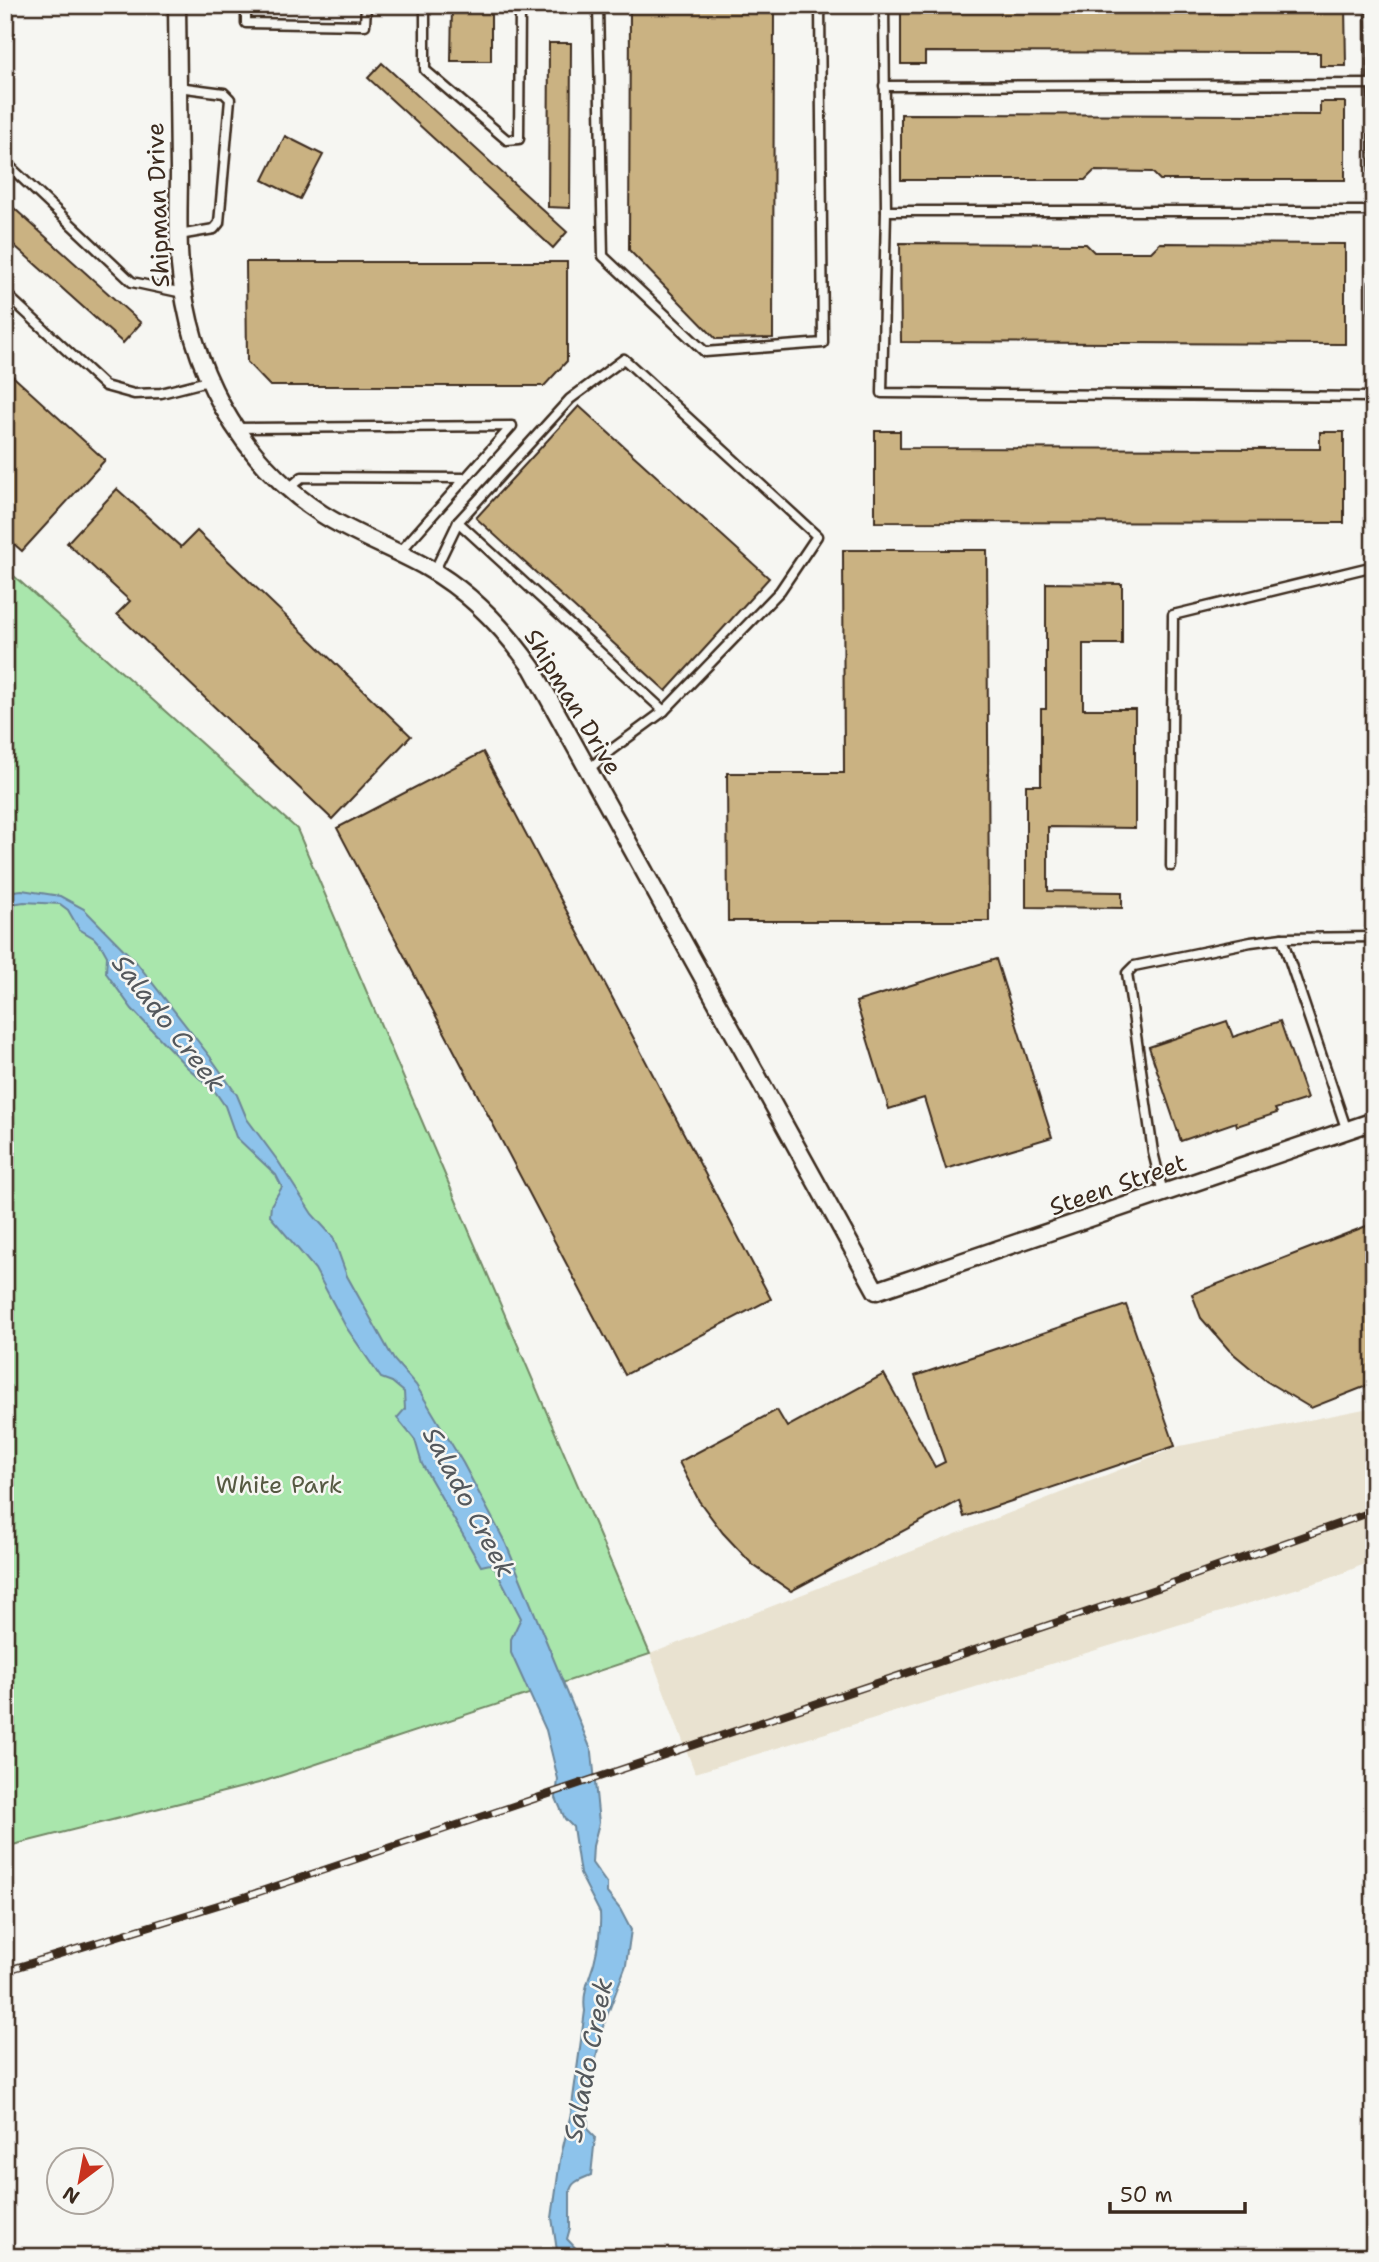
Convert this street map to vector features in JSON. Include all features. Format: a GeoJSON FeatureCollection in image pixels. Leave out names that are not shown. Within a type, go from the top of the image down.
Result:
{"type":"FeatureCollection","features":[{"type":"Feature","properties":{"kind":"street","name":"Shipman Drive"},"geometry":{"type":"LineString","coordinates":[[177,5],[179,236],[183,293],[193,340],[208,381],[235,428],[289,488],[323,514],[434,572],[456,587],[493,619],[514,642],[532,668],[876,1291]]}},
{"type":"Feature","properties":{"kind":"street","name":"Steen Street"},"geometry":{"type":"LineString","coordinates":[[876,1291],[1374,1121]]}},
{"type":"Feature","properties":{"kind":"lane"},"geometry":{"type":"LineString","coordinates":[[246,5],[246,23],[365,25],[366,5]]}},
{"type":"Feature","properties":{"kind":"lane"},"geometry":{"type":"LineString","coordinates":[[425,5],[425,69],[507,140],[519,139],[520,5]]}},
{"type":"Feature","properties":{"kind":"lane"},"geometry":{"type":"LineString","coordinates":[[598,5],[603,256],[705,352],[824,344],[820,5]]}},
{"type":"Feature","properties":{"kind":"lane"},"geometry":{"type":"LineString","coordinates":[[884,5],[886,211],[882,393],[1373,397],[1374,283]]}},
{"type":"Feature","properties":{"kind":"lane"},"geometry":{"type":"LineString","coordinates":[[1371,5],[1374,176]]}},
{"type":"Feature","properties":{"kind":"lane"},"geometry":{"type":"LineString","coordinates":[[884,86],[1373,84]]}},
{"type":"Feature","properties":{"kind":"lane"},"geometry":{"type":"LineString","coordinates":[[178,87],[223,93],[230,99],[219,223],[214,229],[179,236]]}},
{"type":"Feature","properties":{"kind":"lane"},"geometry":{"type":"LineString","coordinates":[[5,162],[132,282],[183,293]]}},
{"type":"Feature","properties":{"kind":"lane"},"geometry":{"type":"LineString","coordinates":[[886,211],[1374,211]]}},
{"type":"Feature","properties":{"kind":"lane"},"geometry":{"type":"LineString","coordinates":[[5,293],[106,386],[134,394],[162,393],[208,381]]}},
{"type":"Feature","properties":{"kind":"lane"},"geometry":{"type":"LineString","coordinates":[[434,572],[458,522],[570,399],[624,359],[817,536],[780,591],[664,711],[588,770]]}},
{"type":"Feature","properties":{"kind":"lane"},"geometry":{"type":"LineString","coordinates":[[235,428],[512,426],[399,553]]}},
{"type":"Feature","properties":{"kind":"lane"},"geometry":{"type":"LineString","coordinates":[[289,488],[302,477],[466,478]]}},
{"type":"Feature","properties":{"kind":"lane"},"geometry":{"type":"LineString","coordinates":[[458,522],[664,711]]}},
{"type":"Feature","properties":{"kind":"lane"},"geometry":{"type":"LineString","coordinates":[[1171,866],[1173,615],[1374,566]]}},
{"type":"Feature","properties":{"kind":"lane"},"geometry":{"type":"LineString","coordinates":[[1163,1193],[1153,1152],[1127,973],[1134,965],[1251,942],[1282,938],[1374,937]]}},
{"type":"Feature","properties":{"kind":"lane"},"geometry":{"type":"LineString","coordinates":[[1282,938],[1346,1131]]}},
{"type":"Feature","properties":{"kind":"shaded area"},"geometry":{"type":"Polygon","coordinates":[[[1374,1407],[1374,1560],[1331,1578],[695,1773],[650,1654],[1180,1446],[1374,1407]]]}},
{"type":"Feature","properties":{"kind":"green space","name":"White Park"},"geometry":{"type":"Polygon","coordinates":[[[5,568],[297,829],[650,1654],[259,1783],[5,1847],[5,568]]]}},
{"type":"Feature","properties":{"kind":"water","name":"Salado Creek"},"geometry":{"type":"Polygon","coordinates":[[[22,890],[60,896],[84,909],[136,962],[211,1058],[237,1095],[247,1119],[312,1214],[333,1237],[347,1276],[394,1360],[416,1385],[463,1463],[506,1544],[592,1752],[599,1823],[592,1863],[607,1884],[607,1893],[620,1909],[631,1930],[626,1965],[601,2032],[588,2102],[588,2130],[595,2137],[591,2175],[575,2183],[570,2192],[570,2228],[567,2239],[584,2257],[558,2257],[552,2218],[560,2160],[571,2113],[585,1993],[598,1944],[600,1913],[580,1874],[573,1827],[565,1819],[556,1798],[558,1779],[546,1730],[511,1653],[511,1639],[521,1618],[495,1568],[490,1564],[481,1566],[422,1464],[415,1440],[397,1418],[405,1409],[404,1392],[392,1382],[381,1378],[346,1327],[315,1269],[270,1216],[271,1205],[282,1187],[276,1175],[236,1137],[225,1106],[216,1093],[187,1067],[132,1009],[106,973],[107,956],[102,947],[94,938],[79,929],[68,910],[60,904],[24,902],[5,905],[5,892],[22,890]]]}},
{"type":"Feature","properties":{"kind":"building"},"geometry":{"type":"Polygon","coordinates":[[[452,5],[491,5],[491,61],[451,61],[452,5]]]}},
{"type":"Feature","properties":{"kind":"building"},"geometry":{"type":"Polygon","coordinates":[[[630,5],[774,5],[773,338],[716,339],[629,250],[630,5]]]}},
{"type":"Feature","properties":{"kind":"building"},"geometry":{"type":"Polygon","coordinates":[[[901,5],[1345,5],[1346,66],[1320,66],[1320,53],[925,52],[925,64],[901,64],[901,5]]]}},
{"type":"Feature","properties":{"kind":"building"},"geometry":{"type":"Polygon","coordinates":[[[549,43],[571,43],[570,208],[548,207],[549,43]]]}},
{"type":"Feature","properties":{"kind":"building"},"geometry":{"type":"Polygon","coordinates":[[[382,63],[567,232],[553,248],[368,78],[382,63]]]}},
{"type":"Feature","properties":{"kind":"building"},"geometry":{"type":"Polygon","coordinates":[[[1320,102],[1345,102],[1345,180],[1160,180],[1152,172],[1094,171],[1085,180],[901,180],[901,114],[1320,115],[1320,102]]]}},
{"type":"Feature","properties":{"kind":"building"},"geometry":{"type":"Polygon","coordinates":[[[285,136],[323,155],[300,199],[263,180],[285,136]]]}},
{"type":"Feature","properties":{"kind":"building"},"geometry":{"type":"Polygon","coordinates":[[[5,200],[141,323],[123,343],[5,237],[5,200]]]}},
{"type":"Feature","properties":{"kind":"building"},"geometry":{"type":"Polygon","coordinates":[[[900,243],[1086,244],[1094,252],[1151,252],[1160,243],[1345,244],[1345,344],[901,342],[900,243]]]}},
{"type":"Feature","properties":{"kind":"building"},"geometry":{"type":"Polygon","coordinates":[[[246,262],[567,262],[567,361],[544,386],[270,386],[247,362],[246,262]]]}},
{"type":"Feature","properties":{"kind":"building"},"geometry":{"type":"Polygon","coordinates":[[[5,369],[105,460],[22,551],[5,536],[5,369]]]}},
{"type":"Feature","properties":{"kind":"building"},"geometry":{"type":"Polygon","coordinates":[[[579,406],[769,578],[666,691],[476,518],[579,406]]]}},
{"type":"Feature","properties":{"kind":"building"},"geometry":{"type":"Polygon","coordinates":[[[875,431],[900,431],[900,448],[1320,449],[1320,432],[1344,432],[1344,523],[875,522],[875,431]]]}},
{"type":"Feature","properties":{"kind":"building"},"geometry":{"type":"Polygon","coordinates":[[[117,489],[181,547],[197,531],[411,736],[332,819],[117,614],[130,601],[67,543],[117,489]]]}},
{"type":"Feature","properties":{"kind":"building"},"geometry":{"type":"Polygon","coordinates":[[[843,550],[987,550],[989,921],[728,921],[727,773],[844,773],[843,550]]]}},
{"type":"Feature","properties":{"kind":"building"},"geometry":{"type":"Polygon","coordinates":[[[1046,583],[1122,584],[1122,644],[1083,644],[1083,709],[1135,709],[1135,828],[1048,827],[1048,891],[1122,892],[1122,908],[1026,907],[1026,785],[1041,785],[1041,709],[1046,709],[1046,583]]]}},
{"type":"Feature","properties":{"kind":"building"},"geometry":{"type":"Polygon","coordinates":[[[483,752],[771,1299],[625,1375],[337,828],[483,752]]]}},
{"type":"Feature","properties":{"kind":"building"},"geometry":{"type":"Polygon","coordinates":[[[996,959],[1052,1137],[946,1169],[924,1098],[889,1109],[856,1002],[996,959]]]}},
{"type":"Feature","properties":{"kind":"building"},"geometry":{"type":"Polygon","coordinates":[[[1227,1021],[1233,1037],[1280,1021],[1307,1099],[1275,1109],[1277,1113],[1237,1126],[1236,1122],[1181,1141],[1149,1047],[1227,1021]]]}},
{"type":"Feature","properties":{"kind":"building"},"geometry":{"type":"Polygon","coordinates":[[[1374,1223],[1374,1383],[1311,1408],[1266,1381],[1229,1350],[1201,1318],[1192,1294],[1374,1223]]]}},
{"type":"Feature","properties":{"kind":"building"},"geometry":{"type":"Polygon","coordinates":[[[1126,1305],[1175,1446],[964,1517],[959,1501],[791,1591],[753,1565],[723,1533],[699,1501],[679,1462],[777,1410],[787,1427],[884,1374],[935,1467],[945,1462],[915,1376],[1126,1305]]]}},
{"type":"Feature","properties":{"kind":"railway"},"geometry":{"type":"LineString","coordinates":[[5,1971],[244,1897],[1161,1587],[1374,1511]]}}]}
